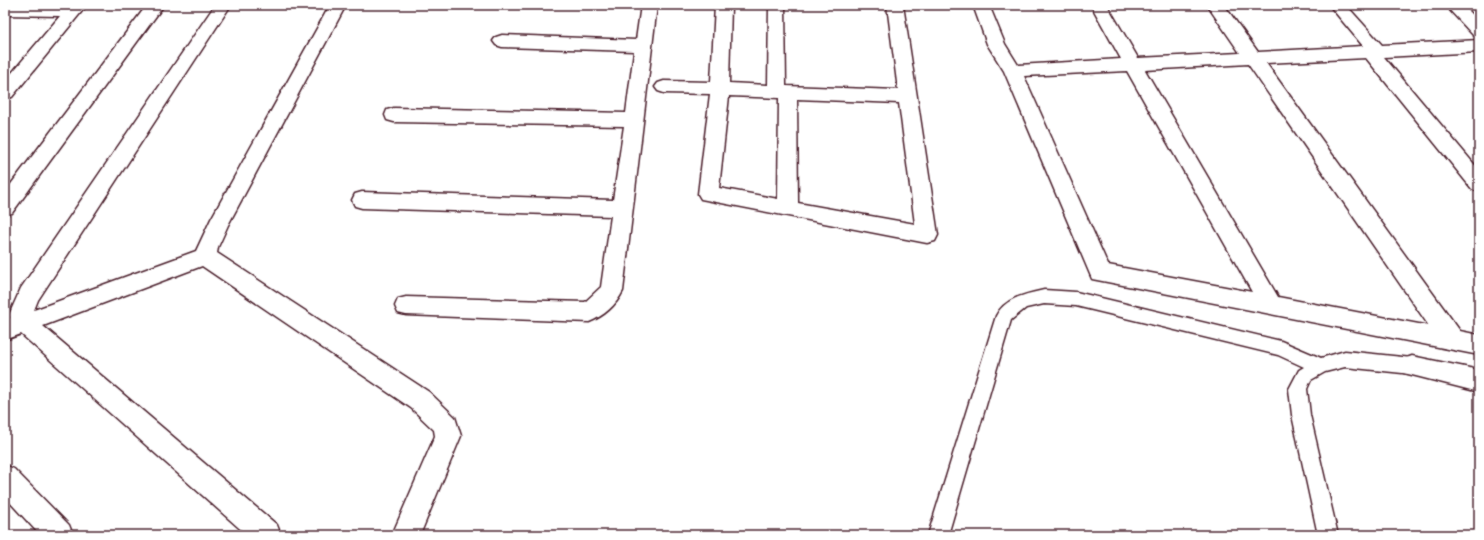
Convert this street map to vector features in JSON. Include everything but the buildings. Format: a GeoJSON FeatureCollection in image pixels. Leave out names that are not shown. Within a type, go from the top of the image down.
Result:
{"type":"FeatureCollection","features":[{"type":"Feature","properties":{"kind":"street"},"geometry":{"type":"LineString","coordinates":[[5,207],[156,5]]}},
{"type":"Feature","properties":{"kind":"street"},"geometry":{"type":"LineString","coordinates":[[5,346],[12,341],[15,326],[29,294],[223,5]]}},
{"type":"Feature","properties":{"kind":"street"},"geometry":{"type":"LineString","coordinates":[[338,5],[218,225],[207,247],[206,256],[212,263],[420,400],[446,425],[448,436],[406,535]]}},
{"type":"Feature","properties":{"kind":"street"},"geometry":{"type":"LineString","coordinates":[[406,306],[588,312],[598,306],[612,290],[649,5]]}},
{"type":"Feature","properties":{"kind":"street"},"geometry":{"type":"LineString","coordinates":[[723,5],[720,89],[708,194],[927,236],[895,5]]}},
{"type":"Feature","properties":{"kind":"street"},"geometry":{"type":"LineString","coordinates":[[777,5],[788,209]]}},
{"type":"Feature","properties":{"kind":"street"},"geometry":{"type":"LineString","coordinates":[[981,5],[996,44],[1013,71],[1100,273],[1479,345]]}},
{"type":"Feature","properties":{"kind":"street"},"geometry":{"type":"LineString","coordinates":[[1099,5],[1271,306]]}},
{"type":"Feature","properties":{"kind":"street"},"geometry":{"type":"LineString","coordinates":[[1215,5],[1251,58],[1452,340]]}},
{"type":"Feature","properties":{"kind":"street"},"geometry":{"type":"LineString","coordinates":[[1337,5],[1479,184]]}},
{"type":"Feature","properties":{"kind":"street"},"geometry":{"type":"LineString","coordinates":[[1452,5],[1479,31]]}},
{"type":"Feature","properties":{"kind":"street"},"geometry":{"type":"LineString","coordinates":[[5,10],[76,8]]}},
{"type":"Feature","properties":{"kind":"street"},"geometry":{"type":"LineString","coordinates":[[5,93],[76,8]]}},
{"type":"Feature","properties":{"kind":"street"},"geometry":{"type":"LineString","coordinates":[[502,41],[644,46]]}},
{"type":"Feature","properties":{"kind":"street"},"geometry":{"type":"LineString","coordinates":[[1013,71],[1479,46]]}},
{"type":"Feature","properties":{"kind":"street"},"geometry":{"type":"LineString","coordinates":[[664,87],[908,97]]}},
{"type":"Feature","properties":{"kind":"street"},"geometry":{"type":"LineString","coordinates":[[394,115],[634,120]]}},
{"type":"Feature","properties":{"kind":"street"},"geometry":{"type":"LineString","coordinates":[[362,200],[623,208]]}},
{"type":"Feature","properties":{"kind":"street"},"geometry":{"type":"LineString","coordinates":[[15,326],[206,256]]}},
{"type":"Feature","properties":{"kind":"street"},"geometry":{"type":"LineString","coordinates":[[15,326],[267,535]]}},
{"type":"Feature","properties":{"kind":"street"},"geometry":{"type":"LineString","coordinates":[[1412,366],[1479,381]]}},
{"type":"Feature","properties":{"kind":"street"},"geometry":{"type":"LineString","coordinates":[[5,478],[59,535]]}},
{"type":"Feature","properties":{"kind":"lane"},"geometry":{"type":"LineString","coordinates":[[938,535],[1004,316],[1021,302],[1044,297],[1076,299],[1281,348],[1320,366]]}},
{"type":"Feature","properties":{"kind":"lane"},"geometry":{"type":"LineString","coordinates":[[1328,535],[1301,415],[1298,389],[1305,375],[1320,366],[1345,359],[1412,366]]}}]}
